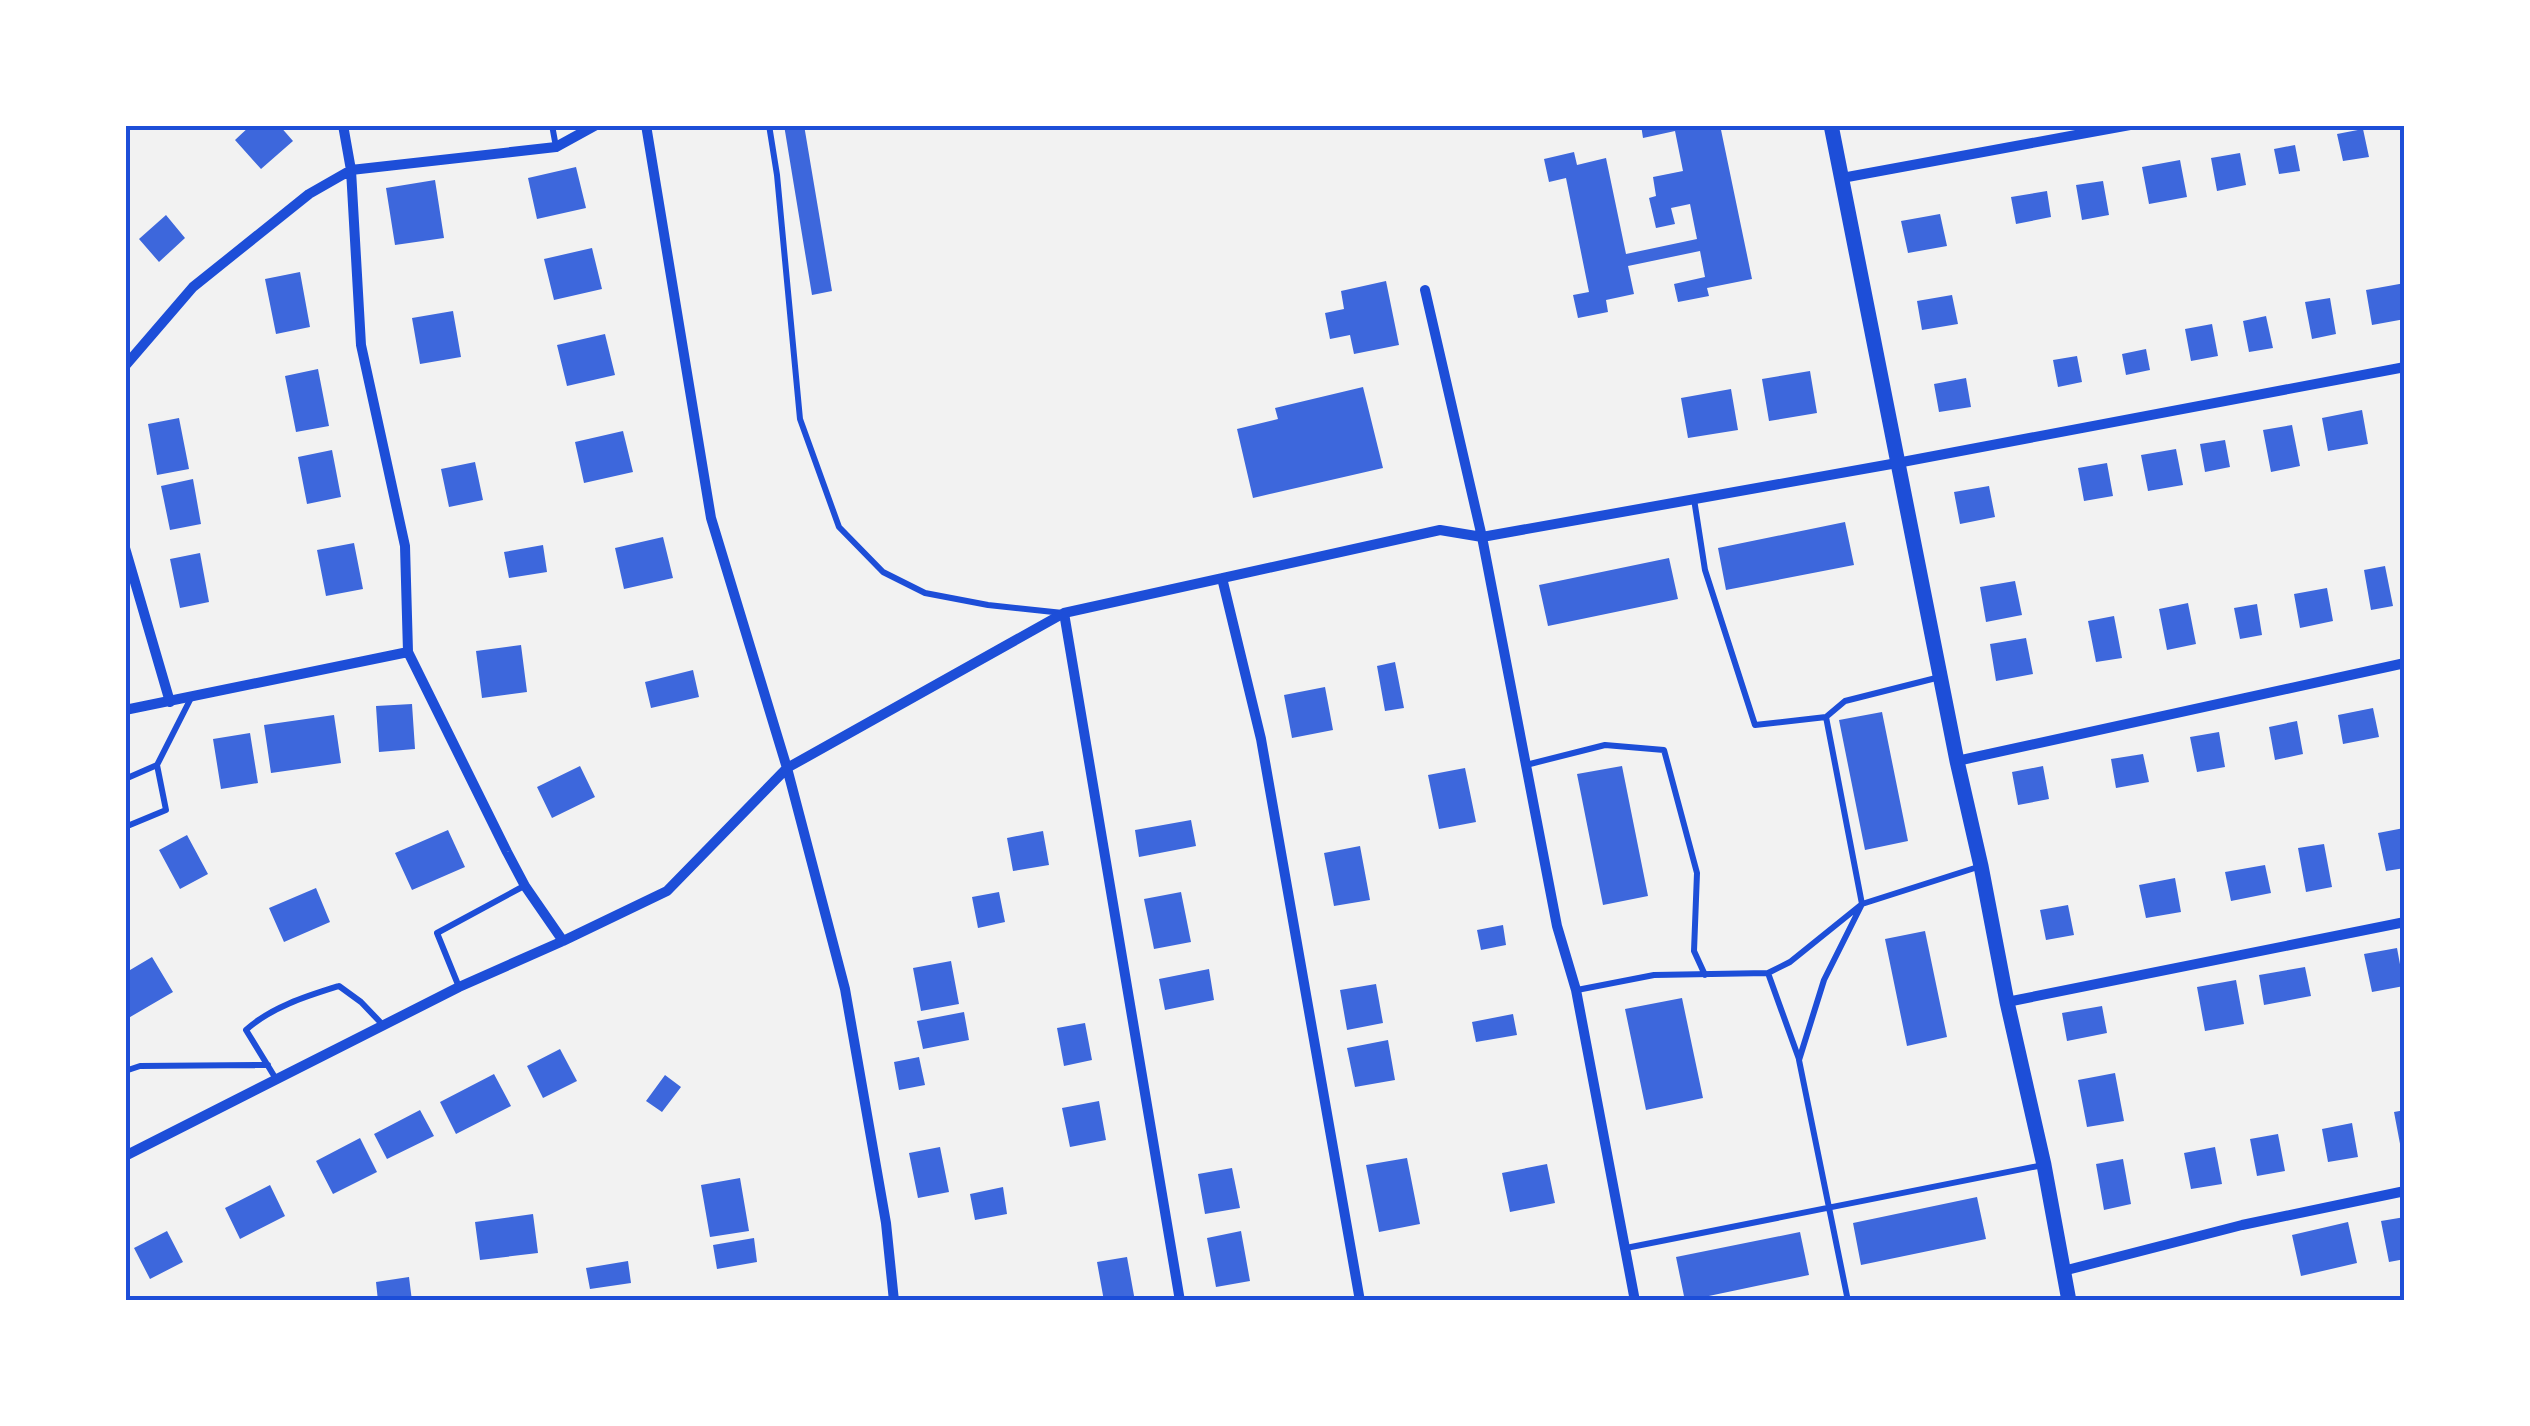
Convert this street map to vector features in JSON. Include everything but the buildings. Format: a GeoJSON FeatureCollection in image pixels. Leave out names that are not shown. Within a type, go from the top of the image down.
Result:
{"type":"FeatureCollection","features":[{"type":"Feature","properties":{"kind":"street"},"geometry":{"type":"LineString","coordinates":[[343,125],[351,170],[361,346],[405,546],[408,652],[525,886],[563,941]]}},
{"type":"Feature","properties":{"kind":"street"},"geometry":{"type":"LineString","coordinates":[[125,366],[193,287],[309,194],[351,170],[556,147],[596,125]]}},
{"type":"Feature","properties":{"kind":"street"},"geometry":{"type":"LineString","coordinates":[[646,125],[711,518],[788,768],[845,989],[886,1224],[894,1301]]}},
{"type":"Feature","properties":{"kind":"street"},"geometry":{"type":"LineString","coordinates":[[1830,125],[2070,1301]]}},
{"type":"Feature","properties":{"kind":"street"},"geometry":{"type":"LineString","coordinates":[[1842,178],[2130,125]]}},
{"type":"Feature","properties":{"kind":"street"},"geometry":{"type":"LineString","coordinates":[[1424,290],[1482,537],[1558,926],[1576,990],[1635,1301]]}},
{"type":"Feature","properties":{"kind":"street"},"geometry":{"type":"LineString","coordinates":[[125,1156],[458,987],[667,891],[788,768],[1064,614],[1440,530],[1482,537],[2405,367]]}},
{"type":"Feature","properties":{"kind":"street"},"geometry":{"type":"LineString","coordinates":[[125,548],[170,702]]}},
{"type":"Feature","properties":{"kind":"street"},"geometry":{"type":"LineString","coordinates":[[1222,578],[1261,739],[1360,1301]]}},
{"type":"Feature","properties":{"kind":"street"},"geometry":{"type":"LineString","coordinates":[[1064,614],[1180,1301]]}},
{"type":"Feature","properties":{"kind":"street"},"geometry":{"type":"LineString","coordinates":[[125,710],[408,652]]}},
{"type":"Feature","properties":{"kind":"street"},"geometry":{"type":"LineString","coordinates":[[1957,761],[2405,664]]}},
{"type":"Feature","properties":{"kind":"street"},"geometry":{"type":"LineString","coordinates":[[2007,1002],[2405,922]]}},
{"type":"Feature","properties":{"kind":"street"},"geometry":{"type":"LineString","coordinates":[[2063,1271],[2242,1225],[2405,1192]]}},
{"type":"Feature","properties":{"kind":"lane"},"geometry":{"type":"LineString","coordinates":[[552,125],[556,147]]}},
{"type":"Feature","properties":{"kind":"lane"},"geometry":{"type":"LineString","coordinates":[[768,125],[779,191],[800,418],[839,527],[883,572],[925,593],[1064,614]]}},
{"type":"Feature","properties":{"kind":"lane"},"geometry":{"type":"LineString","coordinates":[[1694,499],[1705,570],[1756,725],[1826,717],[1845,702],[1940,677]]}},
{"type":"Feature","properties":{"kind":"lane"},"geometry":{"type":"LineString","coordinates":[[125,827],[166,810],[157,765],[190,698]]}},
{"type":"Feature","properties":{"kind":"lane"},"geometry":{"type":"LineString","coordinates":[[1799,1060],[1824,980],[1862,904],[1826,717]]}},
{"type":"Feature","properties":{"kind":"lane"},"geometry":{"type":"LineString","coordinates":[[1525,765],[1605,745],[1664,750],[1696,873],[1694,951],[1705,974]]}},
{"type":"Feature","properties":{"kind":"lane"},"geometry":{"type":"LineString","coordinates":[[125,779],[157,765]]}},
{"type":"Feature","properties":{"kind":"lane"},"geometry":{"type":"LineString","coordinates":[[1576,990],[1654,976],[1768,973],[1790,962],[1862,904],[1980,866]]}},
{"type":"Feature","properties":{"kind":"lane"},"geometry":{"type":"LineString","coordinates":[[458,987],[436,933],[525,886]]}},
{"type":"Feature","properties":{"kind":"lane"},"geometry":{"type":"LineString","coordinates":[[1768,973],[1799,1060],[1848,1301]]}},
{"type":"Feature","properties":{"kind":"lane"},"geometry":{"type":"LineString","coordinates":[[276,1079],[246,1030],[259,1018],[339,986],[383,1025]]}},
{"type":"Feature","properties":{"kind":"lane"},"geometry":{"type":"LineString","coordinates":[[125,1071],[140,1066],[268,1065]]}},
{"type":"Feature","properties":{"kind":"lane"},"geometry":{"type":"LineString","coordinates":[[1626,1248],[2044,1165]]}}]}
